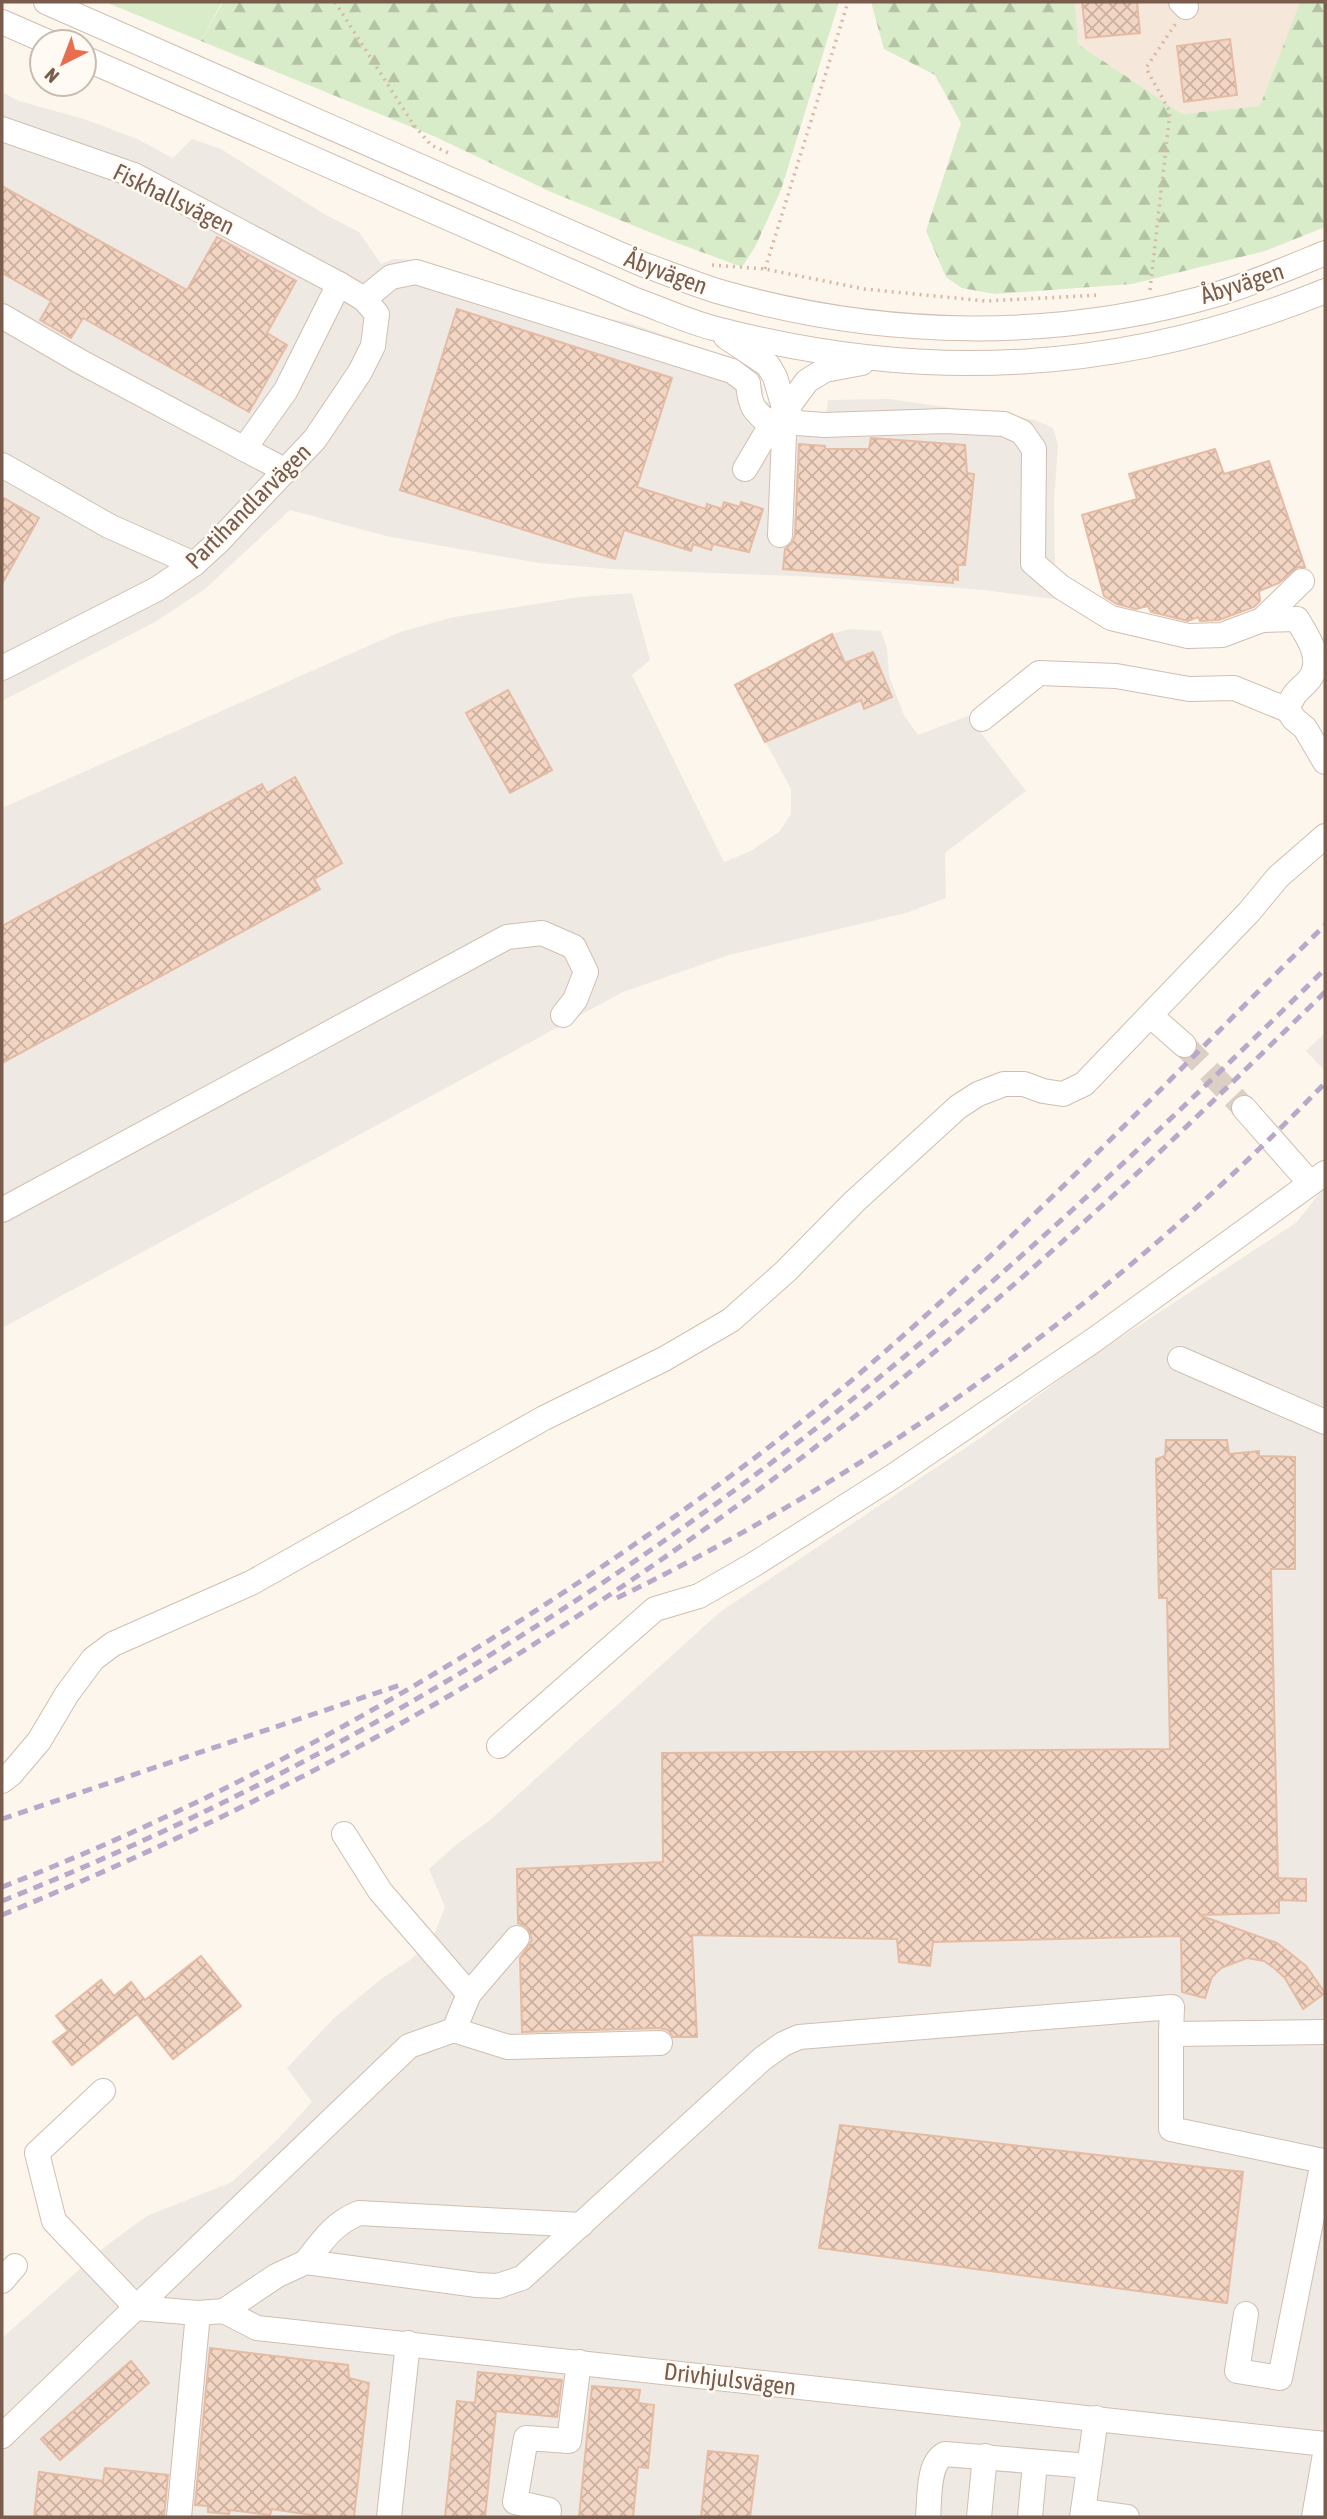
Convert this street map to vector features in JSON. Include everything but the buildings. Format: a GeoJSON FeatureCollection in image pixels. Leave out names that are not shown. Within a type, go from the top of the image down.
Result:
{"type":"FeatureCollection","features":[{"type":"Feature","properties":{"kind":"street","name":"Åbyvägen"},"geometry":{"type":"LineString","coordinates":[[46,2],[642,264],[717,291],[833,317],[914,327],[971,329],[1092,321],[1143,312],[1222,292],[1325,253]]}},
{"type":"Feature","properties":{"kind":"street"},"geometry":{"type":"LineString","coordinates":[[2,22],[28,33]]}},
{"type":"Feature","properties":{"kind":"street","name":"Åbyvägen"},"geometry":{"type":"LineString","coordinates":[[98,64],[568,272],[710,327],[802,347],[883,359],[997,364],[1110,353],[1199,334],[1325,291]]}},
{"type":"Feature","properties":{"kind":"street","name":"Fiskhallsvägen"},"geometry":{"type":"LineString","coordinates":[[2,129],[134,175],[339,284]]}},
{"type":"Feature","properties":{"kind":"street"},"geometry":{"type":"LineString","coordinates":[[244,449],[286,390],[339,284],[364,299],[391,277],[416,272],[732,371],[748,383],[753,411],[778,418],[824,425],[957,422],[1004,424],[1022,432],[1034,449],[1032,563],[1061,587],[1111,618],[1188,636],[1222,635],[1262,620],[1297,619],[1310,640],[1314,657],[1313,673],[1291,697],[1288,710]]}},
{"type":"Feature","properties":{"kind":"street","name":"Partihandlarvägen"},"geometry":{"type":"LineString","coordinates":[[2,668],[157,589],[194,564],[230,531],[315,439],[360,372],[373,346],[377,314],[364,299]]}},
{"type":"Feature","properties":{"kind":"street"},"geometry":{"type":"LineString","coordinates":[[2,316],[81,362],[286,471]]}},
{"type":"Feature","properties":{"kind":"street"},"geometry":{"type":"LineString","coordinates":[[710,327],[768,365],[775,377],[780,535]]}},
{"type":"Feature","properties":{"kind":"street"},"geometry":{"type":"LineString","coordinates":[[745,469],[778,418],[807,381],[825,370],[883,359]]}},
{"type":"Feature","properties":{"kind":"street"},"geometry":{"type":"LineString","coordinates":[[2,465],[109,526],[194,564]]}},
{"type":"Feature","properties":{"kind":"street"},"geometry":{"type":"LineString","coordinates":[[1262,620],[1301,580]]}},
{"type":"Feature","properties":{"kind":"street"},"geometry":{"type":"LineString","coordinates":[[982,719],[1039,673],[1116,676],[1189,689],[1234,688],[1288,710],[1305,728],[1325,762]]}},
{"type":"Feature","properties":{"kind":"street"},"geometry":{"type":"LineString","coordinates":[[2,1781],[39,1741],[66,1694],[93,1660],[113,1644],[251,1583],[544,1418],[664,1359],[731,1320],[786,1271],[855,1201],[958,1107],[978,1094],[1003,1084],[1024,1084],[1063,1094],[1084,1084],[1249,912],[1278,877],[1325,836]]}},
{"type":"Feature","properties":{"kind":"street"},"geometry":{"type":"LineString","coordinates":[[2,1210],[507,937],[542,933],[574,947],[586,972],[575,1000],[563,1016]]}},
{"type":"Feature","properties":{"kind":"street"},"geometry":{"type":"LineString","coordinates":[[1151,1016],[1185,1045]]}},
{"type":"Feature","properties":{"kind":"street"},"geometry":{"type":"LineString","coordinates":[[499,1746],[655,1609],[710,1589],[892,1477],[1094,1339],[1318,1178],[1244,1108]]}},
{"type":"Feature","properties":{"kind":"street"},"geometry":{"type":"LineString","coordinates":[[1180,1359],[1325,1422]]}},
{"type":"Feature","properties":{"kind":"street"},"geometry":{"type":"LineString","coordinates":[[344,1833],[380,1891],[469,1994]]}},
{"type":"Feature","properties":{"kind":"street"},"geometry":{"type":"LineString","coordinates":[[454,2030],[469,1994],[517,1938]]}},
{"type":"Feature","properties":{"kind":"street"},"geometry":{"type":"LineString","coordinates":[[306,2262],[498,2286],[522,2278],[762,2059],[799,2036],[1172,2007],[1171,2129],[1323,2161],[1280,2378],[1237,2371],[1246,2315]]}},
{"type":"Feature","properties":{"kind":"street"},"geometry":{"type":"LineString","coordinates":[[2,2435],[409,2046],[454,2030],[508,2047],[660,2043]]}},
{"type":"Feature","properties":{"kind":"street"},"geometry":{"type":"LineString","coordinates":[[1171,2034],[1325,2032]]}},
{"type":"Feature","properties":{"kind":"street"},"geometry":{"type":"LineString","coordinates":[[103,2091],[37,2153],[54,2221],[137,2308],[198,2313],[224,2311],[276,2276],[306,2262],[329,2231],[344,2219],[359,2213],[581,2225]]}},
{"type":"Feature","properties":{"kind":"street","name":"Drivhjulsvägen"},"geometry":{"type":"LineString","coordinates":[[224,2311],[257,2328],[1325,2444]]}},
{"type":"Feature","properties":{"kind":"street"},"geometry":{"type":"LineString","coordinates":[[179,2517],[198,2313]]}},
{"type":"Feature","properties":{"kind":"street"},"geometry":{"type":"LineString","coordinates":[[389,2517],[408,2343]]}},
{"type":"Feature","properties":{"kind":"street"},"geometry":{"type":"LineString","coordinates":[[548,2517],[550,2510],[515,2502],[526,2438],[569,2441],[579,2362]]}},
{"type":"Feature","properties":{"kind":"street"},"geometry":{"type":"LineString","coordinates":[[1096,2418],[1083,2514],[1128,2517]]}},
{"type":"Feature","properties":{"kind":"street"},"geometry":{"type":"LineString","coordinates":[[928,2517],[934,2466],[939,2457],[946,2454],[1089,2466]]}},
{"type":"Feature","properties":{"kind":"street"},"geometry":{"type":"LineString","coordinates":[[1314,2517],[1325,2455]]}},
{"type":"Feature","properties":{"kind":"street"},"geometry":{"type":"LineString","coordinates":[[979,2517],[985,2456]]}},
{"type":"Feature","properties":{"kind":"street"},"geometry":{"type":"LineString","coordinates":[[1030,2517],[1035,2463]]}},
{"type":"Feature","properties":{"kind":"path"},"geometry":{"type":"LineString","coordinates":[[335,2],[413,124],[431,145],[454,156]]}},
{"type":"Feature","properties":{"kind":"path"},"geometry":{"type":"LineString","coordinates":[[765,269],[848,2]]}},
{"type":"Feature","properties":{"kind":"path"},"geometry":{"type":"LineString","coordinates":[[1162,289],[1150,292],[1170,112],[1146,68],[1184,4]]}},
{"type":"Feature","properties":{"kind":"path"},"geometry":{"type":"LineString","coordinates":[[708,264],[765,269],[864,289],[986,301],[1111,295]]}},
{"type":"Feature","properties":{"kind":"shaded area"},"geometry":{"type":"Polygon","coordinates":[[[1075,2],[1300,2],[1261,106],[1182,114],[1078,44],[1075,2]]]}},
{"type":"Feature","properties":{"kind":"shaded area"},"geometry":{"type":"Polygon","coordinates":[[[2,92],[19,101],[84,119],[137,139],[173,158],[192,139],[221,149],[324,214],[359,232],[381,264],[393,259],[421,260],[597,317],[627,322],[736,360],[753,370],[764,393],[761,400],[804,413],[826,416],[828,400],[889,399],[1035,420],[1053,428],[1058,445],[1054,502],[1055,568],[1061,600],[984,590],[816,577],[613,569],[539,563],[386,536],[290,510],[205,589],[155,622],[2,701],[2,92]]]}},
{"type":"Feature","properties":{"kind":"shaded area"},"geometry":{"type":"Polygon","coordinates":[[[632,593],[650,660],[632,675],[724,862],[751,851],[780,831],[791,814],[791,789],[735,685],[832,634],[849,629],[881,631],[887,648],[889,676],[904,715],[918,735],[968,716],[1026,791],[945,853],[946,898],[906,913],[729,955],[623,992],[2,1328],[2,808],[400,632],[454,617],[580,597],[632,593]]]}},
{"type":"Feature","properties":{"kind":"shaded area"},"geometry":{"type":"Polygon","coordinates":[[[1325,1033],[1325,1071],[1306,1051],[1325,1033]]]}},
{"type":"Feature","properties":{"kind":"shaded area"},"geometry":{"type":"Polygon","coordinates":[[[1325,1186],[1325,2517],[2,2517],[2,2338],[107,2245],[147,2216],[232,2182],[277,2140],[312,2102],[287,2068],[335,2017],[432,1940],[445,1907],[429,1869],[489,1821],[720,1612],[979,1439],[1085,1361],[1297,1222],[1325,1186]]]}},
{"type":"Feature","properties":{"kind":"green space"},"geometry":{"type":"Polygon","coordinates":[[[105,2],[222,2],[201,41],[105,2]]]}},
{"type":"Feature","properties":{"kind":"green space"},"geometry":{"type":"Polygon","coordinates":[[[223,2],[839,2],[781,190],[755,247],[742,267],[551,192],[436,137],[201,41],[223,2]]]}},
{"type":"Feature","properties":{"kind":"green space"},"geometry":{"type":"Polygon","coordinates":[[[871,2],[1075,2],[1078,44],[1182,114],[1260,106],[1300,2],[1325,2],[1325,227],[1265,251],[1132,284],[995,294],[962,288],[946,277],[926,231],[961,123],[935,75],[884,49],[871,2]]]}},
{"type":"Feature","properties":{"kind":"tunnel"},"geometry":{"type":"LineString","coordinates":[[1184,1045],[1244,1108]]}},
{"type":"Feature","properties":{"kind":"railway"},"geometry":{"type":"LineString","coordinates":[[2,1887],[168,1816],[329,1734],[407,1690],[560,1595],[724,1481],[838,1392],[984,1262],[1325,925]]}},
{"type":"Feature","properties":{"kind":"railway"},"geometry":{"type":"LineString","coordinates":[[2,1901],[108,1856],[316,1755],[517,1638],[709,1509],[870,1385],[1005,1271],[1199,1092],[1325,969]]}},
{"type":"Feature","properties":{"kind":"railway"},"geometry":{"type":"LineString","coordinates":[[2,1915],[144,1853],[353,1750],[553,1632],[692,1538],[827,1438],[1021,1279],[1145,1166],[1325,992]]}},
{"type":"Feature","properties":{"kind":"railway"},"geometry":{"type":"LineString","coordinates":[[617,1598],[715,1548],[811,1493],[994,1372],[1166,1235],[1247,1161],[1325,1083]]}},
{"type":"Feature","properties":{"kind":"railway"},"geometry":{"type":"LineString","coordinates":[[2,1819],[403,1684]]}}]}
